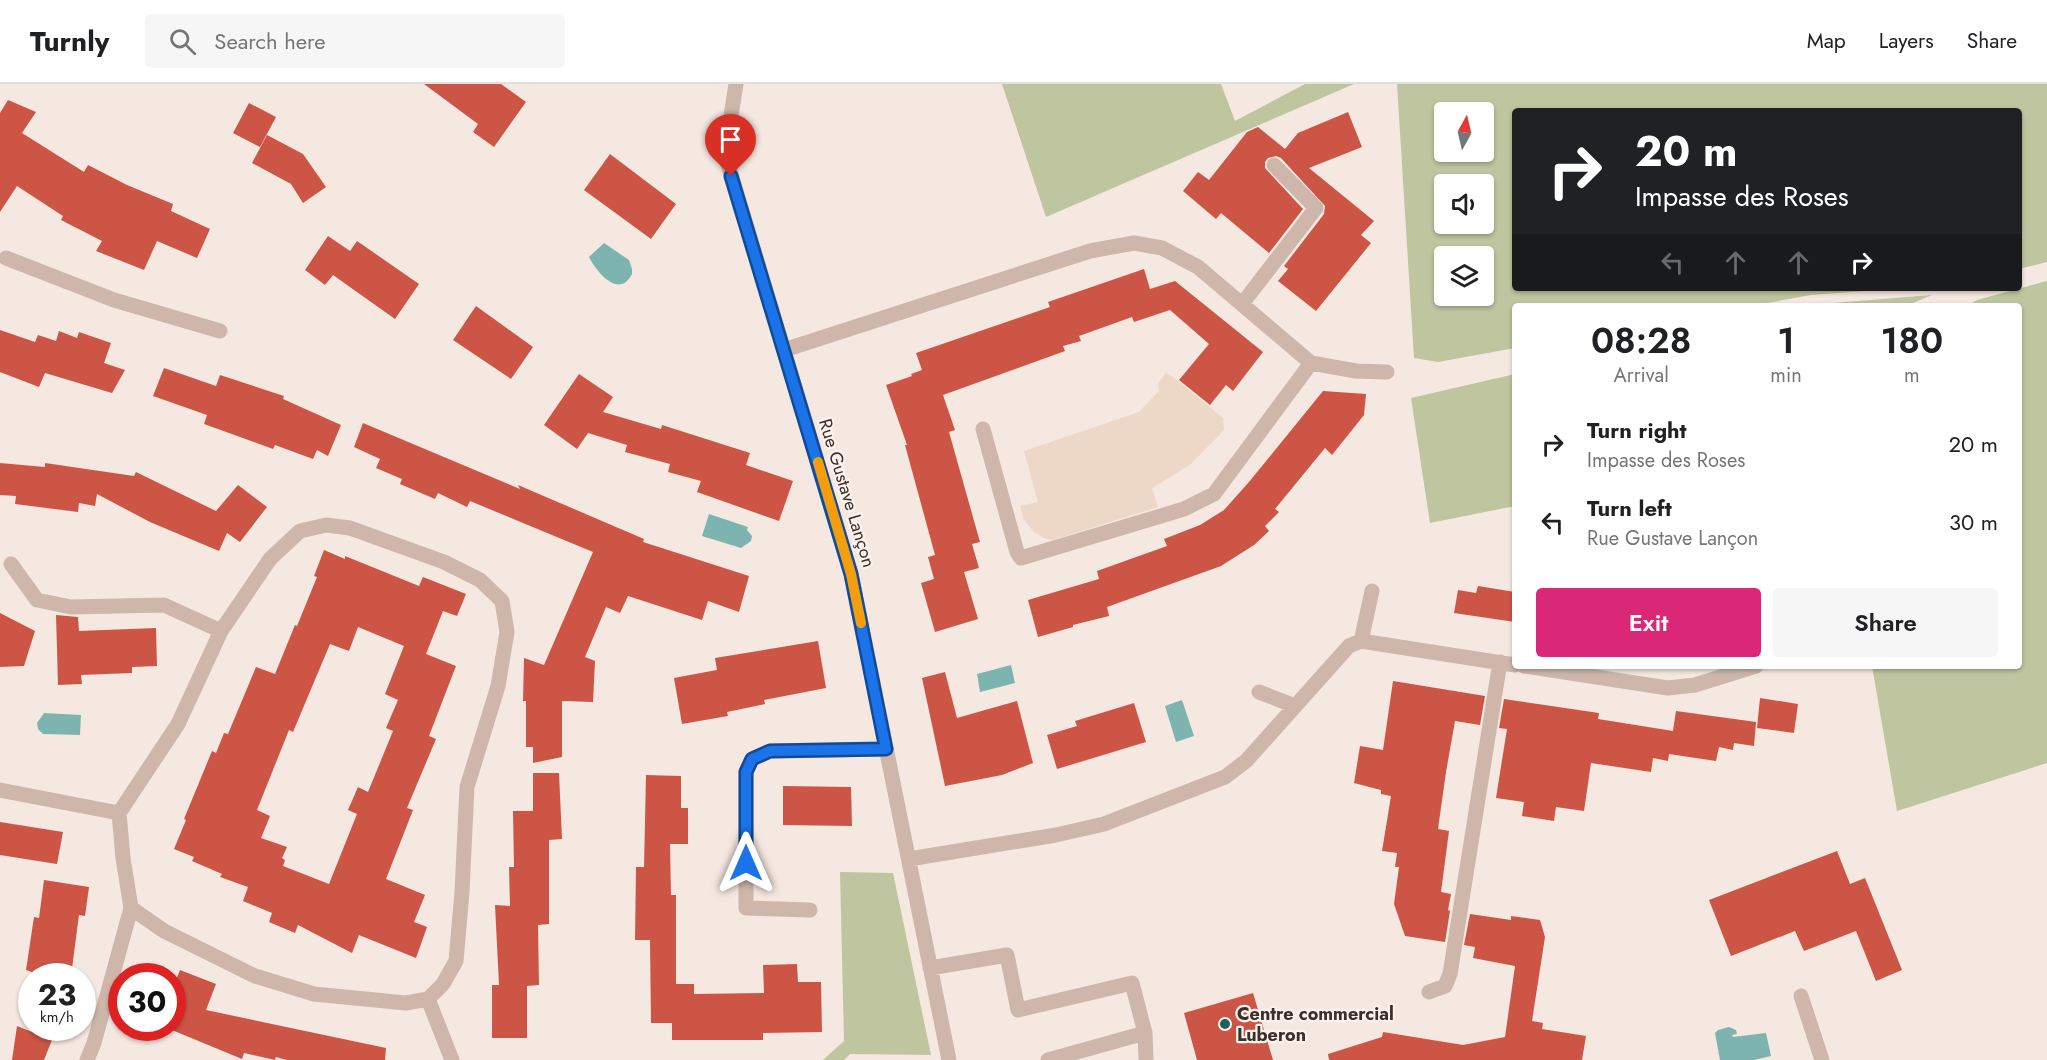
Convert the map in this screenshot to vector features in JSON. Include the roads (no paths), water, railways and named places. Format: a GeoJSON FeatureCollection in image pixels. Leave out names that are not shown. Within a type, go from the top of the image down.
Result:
{"type":"FeatureCollection","features":[{"type":"Feature","properties":{"kind":"street","name":"Rue Gustave Lançon"},"geometry":{"type":"LineString","coordinates":[[736,84],[725,154],[851,574],[949,1060]]}},
{"type":"Feature","properties":{"kind":"street"},"geometry":{"type":"LineString","coordinates":[[1242,304],[1316,208],[1274,165]]}},
{"type":"Feature","properties":{"kind":"street"},"geometry":{"type":"LineString","coordinates":[[784,350],[1090,251],[1134,243],[1162,248],[1198,267],[1311,363],[1356,371],[1387,372]]}},
{"type":"Feature","properties":{"kind":"street"},"geometry":{"type":"LineString","coordinates":[[2,260],[114,300],[220,331]]}},
{"type":"Feature","properties":{"kind":"street"},"geometry":{"type":"LineString","coordinates":[[983,429],[1017,552],[1021,558],[1184,509],[1214,494],[1311,363]]}},
{"type":"Feature","properties":{"kind":"street"},"geometry":{"type":"LineString","coordinates":[[87,1060],[131,908],[119,813],[178,724],[221,632],[270,559],[300,531],[326,525],[350,528],[444,562],[480,580],[502,601],[507,632],[498,686],[467,787],[456,961],[443,984],[428,999],[406,1004],[314,994],[255,976],[165,931],[131,908]]}},
{"type":"Feature","properties":{"kind":"street"},"geometry":{"type":"LineString","coordinates":[[10,564],[37,600],[71,607],[164,605],[221,632]]}},
{"type":"Feature","properties":{"kind":"street"},"geometry":{"type":"LineString","coordinates":[[1361,641],[1372,591]]}},
{"type":"Feature","properties":{"kind":"street"},"geometry":{"type":"LineString","coordinates":[[909,859],[1056,835],[1104,824],[1225,777],[1246,761],[1349,646],[1361,641],[1507,663],[1450,974],[1445,986],[1429,992]]}},
{"type":"Feature","properties":{"kind":"street"},"geometry":{"type":"LineString","coordinates":[[1544,669],[1668,688],[1695,685],[1746,669]]}},
{"type":"Feature","properties":{"kind":"street"},"geometry":{"type":"LineString","coordinates":[[1259,692],[1295,706]]}},
{"type":"Feature","properties":{"kind":"street"},"geometry":{"type":"LineString","coordinates":[[810,910],[746,908],[746,772],[752,759],[770,751],[886,749]]}},
{"type":"Feature","properties":{"kind":"street"},"geometry":{"type":"LineString","coordinates":[[0,790],[119,813]]}},
{"type":"Feature","properties":{"kind":"street"},"geometry":{"type":"LineString","coordinates":[[930,968],[1007,955],[1018,1010],[1132,983],[1145,1034],[1146,1060]]}},
{"type":"Feature","properties":{"kind":"street"},"geometry":{"type":"LineString","coordinates":[[1801,996],[1822,1060]]}},
{"type":"Feature","properties":{"kind":"street"},"geometry":{"type":"LineString","coordinates":[[428,999],[452,1060]]}},
{"type":"Feature","properties":{"kind":"street"},"geometry":{"type":"LineString","coordinates":[[1048,1060],[1145,1034]]}},
{"type":"Feature","properties":{"kind":"water"},"geometry":{"type":"Polygon","coordinates":[[[604,243],[629,260],[632,274],[627,281],[615,284],[608,280],[589,257],[604,243]]]}},
{"type":"Feature","properties":{"kind":"water"},"geometry":{"type":"Polygon","coordinates":[[[709,514],[748,527],[747,530],[752,536],[751,541],[741,548],[702,536],[709,514]]]}},
{"type":"Feature","properties":{"kind":"water"},"geometry":{"type":"Polygon","coordinates":[[[1011,665],[1015,683],[980,692],[977,674],[1011,665]]]}},
{"type":"Feature","properties":{"kind":"water"},"geometry":{"type":"Polygon","coordinates":[[[1182,700],[1194,736],[1176,742],[1165,706],[1182,700]]]}},
{"type":"Feature","properties":{"kind":"water"},"geometry":{"type":"Polygon","coordinates":[[[44,713],[81,715],[80,735],[43,734],[38,729],[37,723],[44,713]]]}},
{"type":"Feature","properties":{"kind":"water"},"geometry":{"type":"Polygon","coordinates":[[[1729,1027],[1736,1030],[1737,1034],[1732,1035],[1733,1037],[1766,1033],[1771,1056],[1754,1060],[1720,1060],[1715,1033],[1729,1027]]]}},
{"type":"Feature","properties":{"kind":"place","name":"Centre commercial Luberon"},"geometry":{"type":"Point","coordinates":[1225,1024]}}]}
